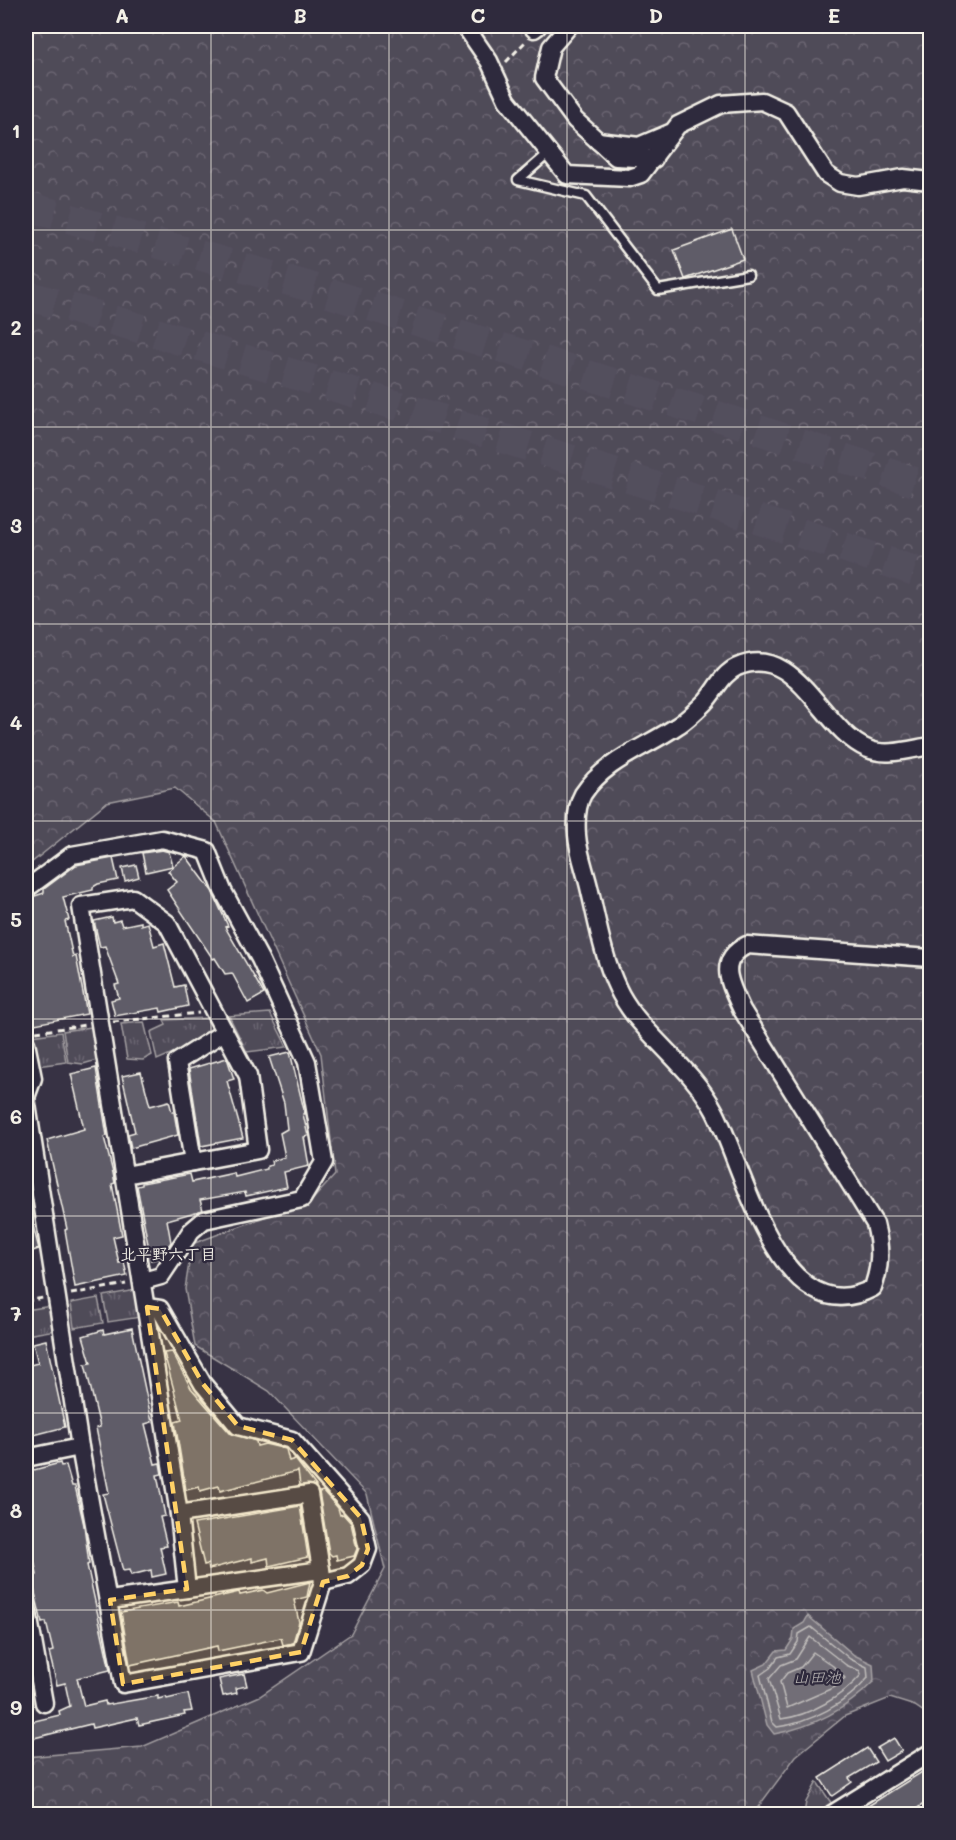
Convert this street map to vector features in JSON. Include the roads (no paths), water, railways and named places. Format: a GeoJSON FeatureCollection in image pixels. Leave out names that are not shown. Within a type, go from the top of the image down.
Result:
{"type":"FeatureCollection","features":[{"type":"Feature","properties":{"kind":"street"},"geometry":{"type":"LineString","coordinates":[[465,26],[489,61],[507,100],[567,175],[629,178],[641,174],[678,125],[721,104],[762,101],[786,112],[826,174],[840,183],[858,186],[903,178],[930,181]]}},
{"type":"Feature","properties":{"kind":"street"},"geometry":{"type":"LineString","coordinates":[[569,26],[551,47],[544,78],[575,120],[616,158],[654,159]]}},
{"type":"Feature","properties":{"kind":"street"},"geometry":{"type":"LineString","coordinates":[[597,141],[639,146],[670,133]]}},
{"type":"Feature","properties":{"kind":"street"},"geometry":{"type":"LineString","coordinates":[[930,746],[890,752],[869,750],[848,737],[793,675],[778,665],[757,662],[736,667],[725,676],[706,702],[679,726],[618,760],[596,777],[582,796],[576,812],[577,838],[606,956],[618,989],[635,1015],[713,1107],[776,1251],[797,1276],[815,1290],[836,1297],[857,1296],[873,1288],[880,1268],[881,1247],[875,1224],[742,1010],[728,979],[728,966],[736,950],[747,945],[930,958]]}},
{"type":"Feature","properties":{"kind":"street"},"geometry":{"type":"LineString","coordinates":[[26,889],[72,855],[162,839],[207,851],[223,891],[260,959],[307,1062],[324,1162],[302,1199],[204,1220],[191,1231],[161,1276],[143,1281]]}},
{"type":"Feature","properties":{"kind":"street"},"geometry":{"type":"LineString","coordinates":[[125,1175],[258,1150],[248,1076],[167,923],[134,898],[81,906],[125,1175],[143,1281],[179,1514],[187,1589]]}},
{"type":"Feature","properties":{"kind":"street"},"geometry":{"type":"LineString","coordinates":[[193,1162],[177,1062],[224,1032]]}},
{"type":"Feature","properties":{"kind":"street"},"geometry":{"type":"LineString","coordinates":[[26,1043],[33,1078],[26,1098],[80,1447],[110,1600],[123,1684],[301,1652],[322,1576],[309,1494],[179,1514]]}},
{"type":"Feature","properties":{"kind":"street"},"geometry":{"type":"LineString","coordinates":[[110,1600],[187,1589],[322,1576],[348,1576],[362,1565],[368,1549],[361,1518],[292,1440],[238,1426],[203,1384],[160,1309],[147,1307]]}},
{"type":"Feature","properties":{"kind":"street"},"geometry":{"type":"LineString","coordinates":[[26,1458],[80,1447]]}},
{"type":"Feature","properties":{"kind":"street"},"geometry":{"type":"LineString","coordinates":[[26,1602],[44,1703]]}},
{"type":"Feature","properties":{"kind":"street"},"geometry":{"type":"LineString","coordinates":[[832,1815],[930,1753]]}},
{"type":"Feature","properties":{"kind":"lane"},"geometry":{"type":"LineString","coordinates":[[549,153],[518,180],[586,196],[658,290],[748,275]]}},
{"type":"Feature","properties":{"kind":"water","name":"山田池"},"geometry":{"type":"Polygon","coordinates":[[[808,1616],[854,1655],[873,1664],[874,1681],[841,1708],[816,1722],[774,1734],[767,1725],[753,1670],[766,1664],[776,1651],[786,1650],[793,1639],[794,1629],[804,1623],[808,1616]]]}},
{"type":"Feature","properties":{"kind":"tunnel"},"geometry":{"type":"LineString","coordinates":[[26,206],[307,286],[714,415],[930,487]]}},
{"type":"Feature","properties":{"kind":"tunnel"},"geometry":{"type":"LineString","coordinates":[[26,295],[480,431],[930,576]]}},
{"type":"Feature","properties":{"kind":"district","name":"北平野六丁目"},"geometry":{"type":"Point","coordinates":[168,1253]}}]}
